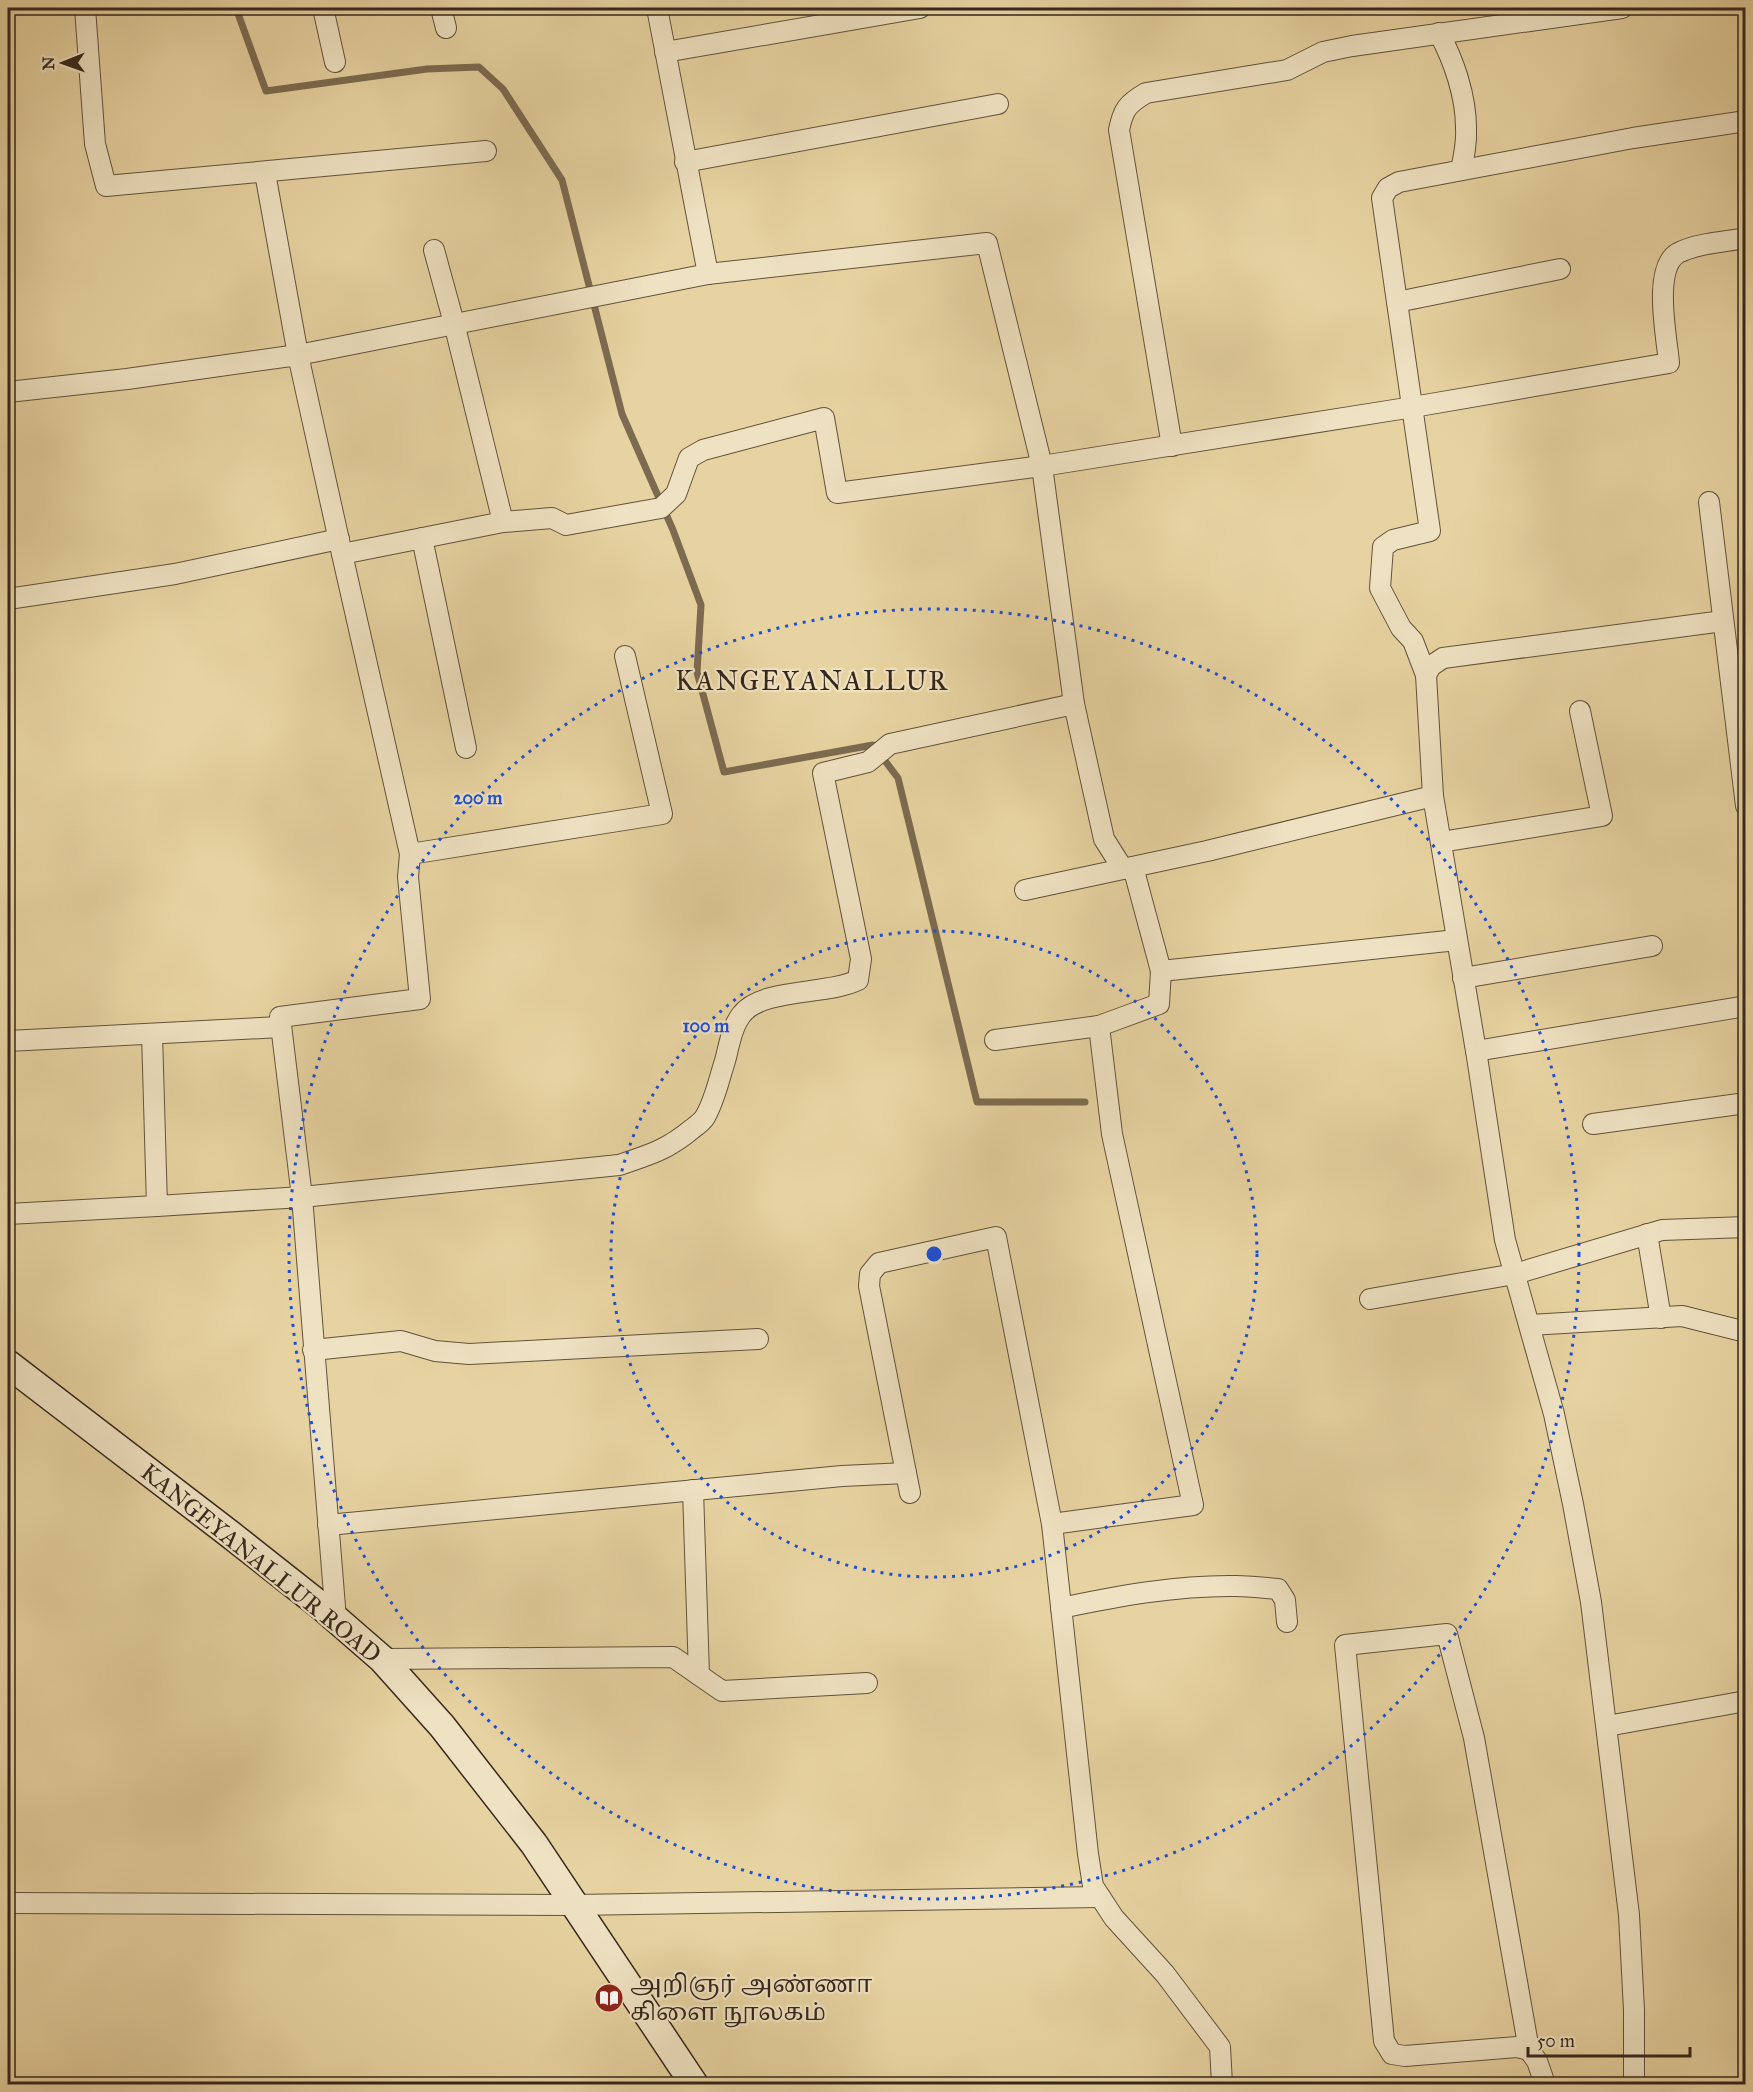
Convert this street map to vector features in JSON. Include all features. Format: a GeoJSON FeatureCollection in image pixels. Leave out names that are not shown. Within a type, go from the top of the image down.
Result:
{"type":"FeatureCollection","features":[{"type":"Feature","properties":{"kind":"street"},"geometry":{"type":"LineString","coordinates":[[85,8],[95,144],[106,186],[486,151]]}},
{"type":"Feature","properties":{"kind":"street"},"geometry":{"type":"LineString","coordinates":[[323,8],[335,62]]}},
{"type":"Feature","properties":{"kind":"street"},"geometry":{"type":"LineString","coordinates":[[441,8],[446,28]]}},
{"type":"Feature","properties":{"kind":"street"},"geometry":{"type":"LineString","coordinates":[[657,8],[708,274]]}},
{"type":"Feature","properties":{"kind":"street"},"geometry":{"type":"LineString","coordinates":[[665,52],[920,8]]}},
{"type":"Feature","properties":{"kind":"street"},"geometry":{"type":"LineString","coordinates":[[1172,446],[1119,130],[1122,114],[1132,101],[1146,93],[1287,70],[1323,52],[1439,33],[1505,16],[1622,8]]}},
{"type":"Feature","properties":{"kind":"street"},"geometry":{"type":"LineString","coordinates":[[1439,33],[1448,50],[1464,104],[1466,128],[1461,170]]}},
{"type":"Feature","properties":{"kind":"street"},"geometry":{"type":"LineString","coordinates":[[685,162],[998,104]]}},
{"type":"Feature","properties":{"kind":"street"},"geometry":{"type":"LineString","coordinates":[[1634,2085],[1634,2010],[1629,1915],[1591,1602],[1554,1414],[1505,1240],[1496,1190],[1476,1050],[1433,796],[1426,675],[1413,641],[1401,628],[1380,588],[1383,547],[1393,540],[1430,531],[1382,198],[1388,188],[1399,182],[1633,138],[1746,121]]}},
{"type":"Feature","properties":{"kind":"street"},"geometry":{"type":"LineString","coordinates":[[265,172],[298,355],[410,854],[408,877],[420,999],[280,1017],[302,1197],[336,1619]]}},
{"type":"Feature","properties":{"kind":"street"},"geometry":{"type":"LineString","coordinates":[[8,599],[340,546],[422,538],[503,522],[552,518],[566,525],[667,502],[689,458],[703,450],[824,418],[837,493],[1172,446],[1669,363],[1663,298],[1663,282],[1667,266],[1676,254],[1684,251],[1746,238]]}},
{"type":"Feature","properties":{"kind":"street"},"geometry":{"type":"LineString","coordinates":[[8,392],[127,379],[298,355],[708,274],[987,243],[1042,466],[1074,704],[1104,839],[1128,868],[1161,971],[1159,1004],[1100,1026],[995,1040]]}},
{"type":"Feature","properties":{"kind":"street"},"geometry":{"type":"LineString","coordinates":[[434,250],[503,522]]}},
{"type":"Feature","properties":{"kind":"street"},"geometry":{"type":"LineString","coordinates":[[1397,302],[1560,269]]}},
{"type":"Feature","properties":{"kind":"street"},"geometry":{"type":"LineString","coordinates":[[1709,502],[1723,621],[1740,710],[1746,806]]}},
{"type":"Feature","properties":{"kind":"street"},"geometry":{"type":"LineString","coordinates":[[422,538],[466,748]]}},
{"type":"Feature","properties":{"kind":"street"},"geometry":{"type":"LineString","coordinates":[[1426,675],[1431,666],[1443,658],[1723,621]]}},
{"type":"Feature","properties":{"kind":"street"},"geometry":{"type":"LineString","coordinates":[[410,854],[662,814],[625,656]]}},
{"type":"Feature","properties":{"kind":"street"},"geometry":{"type":"LineString","coordinates":[[8,1215],[302,1197],[618,1165],[660,1152],[679,1140],[704,1119],[715,1094],[734,1030],[742,1013],[756,1002],[836,987],[858,980],[861,959],[823,773],[868,762],[890,744],[1074,704]]}},
{"type":"Feature","properties":{"kind":"street"},"geometry":{"type":"LineString","coordinates":[[1441,842],[1602,816],[1580,711]]}},
{"type":"Feature","properties":{"kind":"street"},"geometry":{"type":"LineString","coordinates":[[1025,890],[1305,829],[1433,796]]}},
{"type":"Feature","properties":{"kind":"street"},"geometry":{"type":"LineString","coordinates":[[1161,971],[1457,940]]}},
{"type":"Feature","properties":{"kind":"street"},"geometry":{"type":"LineString","coordinates":[[1463,978],[1652,946]]}},
{"type":"Feature","properties":{"kind":"street"},"geometry":{"type":"LineString","coordinates":[[1476,1050],[1746,1006]]}},
{"type":"Feature","properties":{"kind":"street"},"geometry":{"type":"LineString","coordinates":[[1052,1524],[1194,1505],[1112,1134],[1100,1026]]}},
{"type":"Feature","properties":{"kind":"street"},"geometry":{"type":"LineString","coordinates":[[8,1041],[281,1027]]}},
{"type":"Feature","properties":{"kind":"street"},"geometry":{"type":"LineString","coordinates":[[153,1034],[157,1206]]}},
{"type":"Feature","properties":{"kind":"street"},"geometry":{"type":"LineString","coordinates":[[1593,1124],[1746,1103]]}},
{"type":"Feature","properties":{"kind":"street"},"geometry":{"type":"LineString","coordinates":[[1370,1299],[1515,1274],[1662,1230],[1746,1227]]}},
{"type":"Feature","properties":{"kind":"street"},"geometry":{"type":"LineString","coordinates":[[1647,1234],[1661,1318]]}},
{"type":"Feature","properties":{"kind":"street"},"geometry":{"type":"LineString","coordinates":[[910,1493],[869,1286],[870,1274],[879,1263],[996,1237],[1052,1524],[1093,1886],[1114,1918],[1165,1974],[1220,2047],[1222,2085]]}},
{"type":"Feature","properties":{"kind":"street"},"geometry":{"type":"LineString","coordinates":[[1530,1325],[1682,1316],[1746,1332]]}},
{"type":"Feature","properties":{"kind":"street"},"geometry":{"type":"LineString","coordinates":[[313,1350],[401,1341],[435,1351],[469,1354],[758,1339]]}},
{"type":"Feature","properties":{"kind":"street","name":"KANGEYANALLUR ROAD"},"geometry":{"type":"LineString","coordinates":[[8,1364],[231,1535],[382,1659],[442,1726],[534,1844],[694,2085]]}},
{"type":"Feature","properties":{"kind":"street"},"geometry":{"type":"LineString","coordinates":[[328,1525],[842,1476],[906,1473]]}},
{"type":"Feature","properties":{"kind":"street"},"geometry":{"type":"LineString","coordinates":[[693,1490],[699,1675]]}},
{"type":"Feature","properties":{"kind":"street"},"geometry":{"type":"LineString","coordinates":[[1061,1608],[1162,1591],[1236,1586],[1278,1589],[1285,1600],[1287,1622]]}},
{"type":"Feature","properties":{"kind":"street"},"geometry":{"type":"LineString","coordinates":[[1529,2050],[1517,2047],[1405,2056],[1392,2054],[1384,2041],[1345,1645],[1447,1634],[1474,1737],[1529,2050],[1537,2061],[1545,2085]]}},
{"type":"Feature","properties":{"kind":"street"},"geometry":{"type":"LineString","coordinates":[[382,1659],[673,1657],[722,1691],[867,1683]]}},
{"type":"Feature","properties":{"kind":"street"},"geometry":{"type":"LineString","coordinates":[[1607,1726],[1746,1701]]}},
{"type":"Feature","properties":{"kind":"street"},"geometry":{"type":"LineString","coordinates":[[8,1903],[574,1905],[1100,1897]]}},
{"type":"Feature","properties":{"kind":"waterway"},"geometry":{"type":"LineString","coordinates":[[236,8],[266,91],[427,69],[479,67],[503,89],[562,180],[622,414],[673,530],[701,605],[697,672],[724,772],[873,745],[898,778],[977,1102],[1085,1102]]}},
{"type":"Feature","properties":{"kind":"place","name":"அறிஞர் அண்ணா கிளை நூலகம்"},"geometry":{"type":"Point","coordinates":[609,1998]}},
{"type":"Feature","properties":{"kind":"district","name":"KANGEYANALLUR"},"geometry":{"type":"Point","coordinates":[812,680]}}]}
